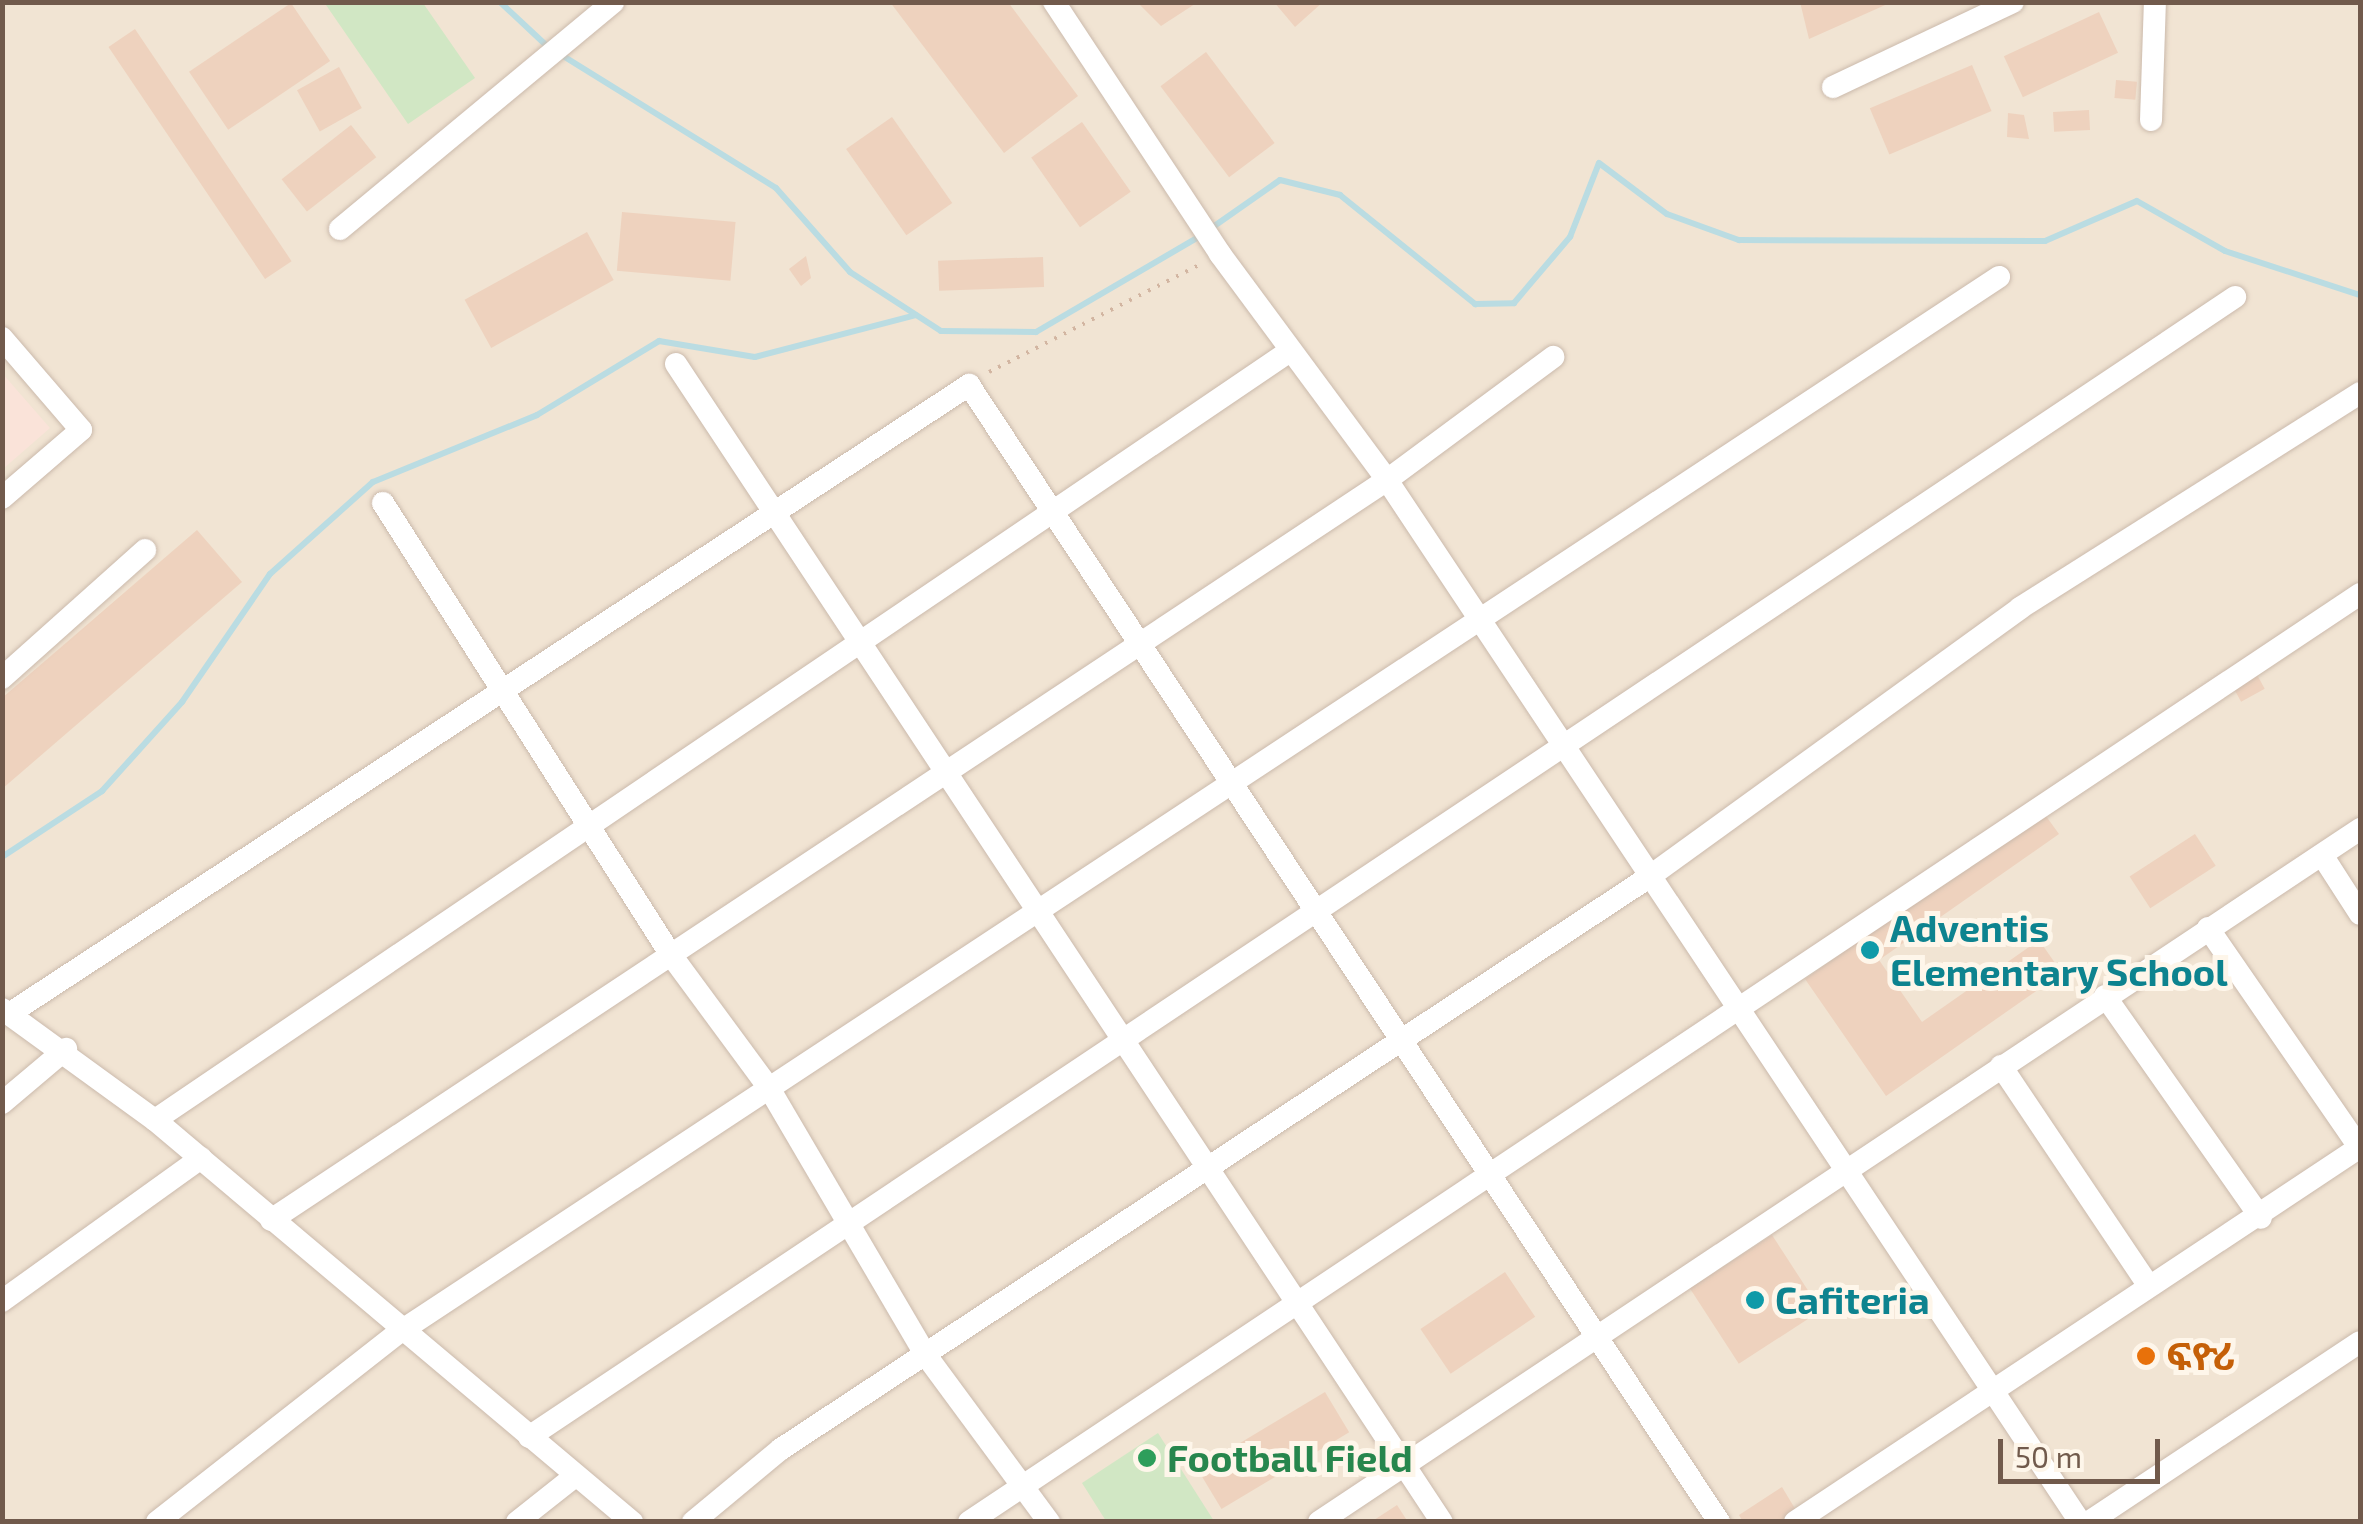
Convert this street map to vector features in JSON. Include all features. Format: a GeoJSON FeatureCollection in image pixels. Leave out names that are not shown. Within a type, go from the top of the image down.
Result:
{"type":"FeatureCollection","features":[{"type":"Feature","properties":{"kind":"street"},"geometry":{"type":"LineString","coordinates":[[340,229],[522,72],[613,2]]}},
{"type":"Feature","properties":{"kind":"street"},"geometry":{"type":"LineString","coordinates":[[1054,2],[1218,250],[1387,480],[1564,743],[1736,1010],[1849,1170],[1988,1396],[2080,1522]]}},
{"type":"Feature","properties":{"kind":"street"},"geometry":{"type":"LineString","coordinates":[[1833,87],[2013,2]]}},
{"type":"Feature","properties":{"kind":"street"},"geometry":{"type":"LineString","coordinates":[[2151,120],[2155,2]]}},
{"type":"Feature","properties":{"kind":"street"},"geometry":{"type":"LineString","coordinates":[[157,1522],[398,1333],[1477,614],[1998,276]]}},
{"type":"Feature","properties":{"kind":"street"},"geometry":{"type":"LineString","coordinates":[[528,1437],[843,1223],[2236,298]]}},
{"type":"Feature","properties":{"kind":"street"},"geometry":{"type":"LineString","coordinates":[[2,338],[80,430],[2,498]]}},
{"type":"Feature","properties":{"kind":"street"},"geometry":{"type":"LineString","coordinates":[[156,1120],[1290,351]]}},
{"type":"Feature","properties":{"kind":"street"},"geometry":{"type":"LineString","coordinates":[[271,1220],[1387,480],[1553,358]]}},
{"type":"Feature","properties":{"kind":"street"},"geometry":{"type":"LineString","coordinates":[[676,364],[777,510],[944,774],[1442,1522]]}},
{"type":"Feature","properties":{"kind":"street"},"geometry":{"type":"LineString","coordinates":[[632,1522],[398,1333],[156,1120],[66,1049],[6,1011],[969,384],[1048,516],[1316,909],[1596,1340],[1720,1522]]}},
{"type":"Feature","properties":{"kind":"street"},"geometry":{"type":"LineString","coordinates":[[693,1522],[781,1449],[1649,876],[2020,608],[2360,393]]}},
{"type":"Feature","properties":{"kind":"street"},"geometry":{"type":"LineString","coordinates":[[383,503],[592,825],[671,955],[768,1088],[843,1223],[925,1354],[1049,1522]]}},
{"type":"Feature","properties":{"kind":"street"},"geometry":{"type":"LineString","coordinates":[[2,678],[145,550]]}},
{"type":"Feature","properties":{"kind":"street"},"geometry":{"type":"LineString","coordinates":[[969,1522],[2360,594]]}},
{"type":"Feature","properties":{"kind":"street"},"geometry":{"type":"LineString","coordinates":[[1320,1522],[2360,829]]}},
{"type":"Feature","properties":{"kind":"street"},"geometry":{"type":"LineString","coordinates":[[2322,855],[2360,914]]}},
{"type":"Feature","properties":{"kind":"street"},"geometry":{"type":"LineString","coordinates":[[1795,1522],[2149,1286],[2260,1218],[2360,1148],[2208,928]]}},
{"type":"Feature","properties":{"kind":"street"},"geometry":{"type":"LineString","coordinates":[[2105,996],[2260,1218]]}},
{"type":"Feature","properties":{"kind":"street"},"geometry":{"type":"LineString","coordinates":[[2,1103],[66,1049]]}},
{"type":"Feature","properties":{"kind":"street"},"geometry":{"type":"LineString","coordinates":[[2002,1066],[2149,1286]]}},
{"type":"Feature","properties":{"kind":"street"},"geometry":{"type":"LineString","coordinates":[[2,1301],[200,1158]]}},
{"type":"Feature","properties":{"kind":"street"},"geometry":{"type":"LineString","coordinates":[[2089,1522],[2360,1342]]}},
{"type":"Feature","properties":{"kind":"street"},"geometry":{"type":"LineString","coordinates":[[517,1522],[575,1476]]}},
{"type":"Feature","properties":{"kind":"path"},"geometry":{"type":"LineString","coordinates":[[969,384],[1218,250]]}},
{"type":"Feature","properties":{"kind":"shaded area"},"geometry":{"type":"Polygon","coordinates":[[[3,3],[2360,3],[2360,1521],[3,1521],[3,3]]]}},
{"type":"Feature","properties":{"kind":"shaded area"},"geometry":{"type":"Polygon","coordinates":[[[2,373],[50,428],[3,469],[2,469],[2,373]]]}},
{"type":"Feature","properties":{"kind":"green space"},"geometry":{"type":"Polygon","coordinates":[[[423,3],[475,78],[408,124],[326,5],[423,3]]]}},
{"type":"Feature","properties":{"kind":"green space","name":"Football Field"},"geometry":{"type":"Polygon","coordinates":[[[1158,1433],[1214,1521],[1106,1521],[1082,1483],[1158,1433]]]}},
{"type":"Feature","properties":{"kind":"building"},"geometry":{"type":"Polygon","coordinates":[[[890,2],[1008,2],[1078,96],[1004,153],[890,2]]]}},
{"type":"Feature","properties":{"kind":"building"},"geometry":{"type":"Polygon","coordinates":[[[1137,2],[1198,2],[1161,26],[1137,2]]]}},
{"type":"Feature","properties":{"kind":"building"},"geometry":{"type":"Polygon","coordinates":[[[1274,2],[1323,2],[1295,27],[1274,2]]]}},
{"type":"Feature","properties":{"kind":"building"},"geometry":{"type":"Polygon","coordinates":[[[1800,2],[1892,2],[1809,39],[1800,2]]]}},
{"type":"Feature","properties":{"kind":"building"},"geometry":{"type":"Polygon","coordinates":[[[291,3],[330,61],[228,130],[189,72],[291,3]]]}},
{"type":"Feature","properties":{"kind":"building"},"geometry":{"type":"Polygon","coordinates":[[[2099,12],[2118,53],[2023,97],[2004,56],[2099,12]]]}},
{"type":"Feature","properties":{"kind":"building"},"geometry":{"type":"Polygon","coordinates":[[[135,29],[292,261],[265,279],[108,47],[135,29]]]}},
{"type":"Feature","properties":{"kind":"building"},"geometry":{"type":"Polygon","coordinates":[[[1206,52],[1275,143],[1229,177],[1160,86],[1206,52]]]}},
{"type":"Feature","properties":{"kind":"building"},"geometry":{"type":"Polygon","coordinates":[[[1972,65],[1992,111],[1889,154],[1870,108],[1972,65]]]}},
{"type":"Feature","properties":{"kind":"building"},"geometry":{"type":"Polygon","coordinates":[[[339,67],[362,108],[320,131],[297,90],[339,67]]]}},
{"type":"Feature","properties":{"kind":"building"},"geometry":{"type":"Polygon","coordinates":[[[2116,80],[2137,82],[2135,100],[2114,98],[2116,80]]]}},
{"type":"Feature","properties":{"kind":"building"},"geometry":{"type":"Polygon","coordinates":[[[2089,110],[2090,130],[2054,132],[2053,112],[2089,110]]]}},
{"type":"Feature","properties":{"kind":"building"},"geometry":{"type":"Polygon","coordinates":[[[2008,113],[2024,115],[2029,139],[2007,137],[2008,113]]]}},
{"type":"Feature","properties":{"kind":"building"},"geometry":{"type":"Polygon","coordinates":[[[892,117],[952,203],[906,235],[846,149],[892,117]]]}},
{"type":"Feature","properties":{"kind":"building"},"geometry":{"type":"Polygon","coordinates":[[[1082,122],[1131,192],[1080,227],[1031,158],[1082,122]]]}},
{"type":"Feature","properties":{"kind":"building"},"geometry":{"type":"Polygon","coordinates":[[[351,125],[376,157],[307,211],[282,179],[351,125]]]}},
{"type":"Feature","properties":{"kind":"building"},"geometry":{"type":"Polygon","coordinates":[[[622,212],[736,222],[730,281],[617,271],[622,212]]]}},
{"type":"Feature","properties":{"kind":"building"},"geometry":{"type":"Polygon","coordinates":[[[587,232],[614,280],[491,348],[465,300],[587,232]]]}},
{"type":"Feature","properties":{"kind":"building"},"geometry":{"type":"Polygon","coordinates":[[[806,256],[811,278],[801,286],[789,269],[806,256]]]}},
{"type":"Feature","properties":{"kind":"building"},"geometry":{"type":"Polygon","coordinates":[[[1043,257],[1044,287],[939,291],[938,261],[1043,257]]]}},
{"type":"Feature","properties":{"kind":"building"},"geometry":{"type":"Polygon","coordinates":[[[197,530],[242,582],[2,789],[2,698],[197,530]]]}},
{"type":"Feature","properties":{"kind":"building"},"geometry":{"type":"Polygon","coordinates":[[[2256,673],[2265,689],[2241,702],[2232,686],[2256,673]]]}},
{"type":"Feature","properties":{"kind":"building","name":"Adventis Elementary School"},"geometry":{"type":"Polygon","coordinates":[[[2043,812],[2059,834],[1879,960],[1922,1022],[2039,940],[2062,973],[1886,1096],[1805,979],[2043,812]]]}},
{"type":"Feature","properties":{"kind":"building"},"geometry":{"type":"Polygon","coordinates":[[[2195,834],[2216,866],[2150,908],[2130,876],[2195,834]]]}},
{"type":"Feature","properties":{"kind":"building","name":"Cafiteria"},"geometry":{"type":"Polygon","coordinates":[[[1772,1235],[1821,1310],[1739,1364],[1690,1288],[1772,1235]]]}},
{"type":"Feature","properties":{"kind":"building"},"geometry":{"type":"Polygon","coordinates":[[[1505,1272],[1535,1317],[1451,1374],[1420,1329],[1505,1272]]]}},
{"type":"Feature","properties":{"kind":"building"},"geometry":{"type":"Polygon","coordinates":[[[1325,1392],[1349,1432],[1221,1509],[1197,1469],[1325,1392]]]}},
{"type":"Feature","properties":{"kind":"building"},"geometry":{"type":"Polygon","coordinates":[[[1782,1487],[1803,1522],[1743,1522],[1739,1515],[1782,1487]]]}},
{"type":"Feature","properties":{"kind":"building"},"geometry":{"type":"Polygon","coordinates":[[[1397,1505],[1408,1522],[1371,1522],[1397,1505]]]}},
{"type":"Feature","properties":{"kind":"waterway"},"geometry":{"type":"LineString","coordinates":[[500,2],[547,46],[776,188],[850,272],[941,331],[1036,332],[1200,236]]}},
{"type":"Feature","properties":{"kind":"waterway"},"geometry":{"type":"LineString","coordinates":[[1210,229],[1280,180],[1340,195],[1475,304],[1514,303],[1570,237],[1599,163],[1667,214],[1739,240],[2045,241],[2137,201],[2225,251],[2360,295]]}},
{"type":"Feature","properties":{"kind":"waterway"},"geometry":{"type":"LineString","coordinates":[[2,857],[102,791],[182,702],[270,574],[373,482],[537,415],[659,341],[755,357],[916,315]]}},
{"type":"Feature","properties":{"kind":"place","name":"Adventis Elementary School"},"geometry":{"type":"Point","coordinates":[1870,950]}},
{"type":"Feature","properties":{"kind":"place","name":"Cafiteria"},"geometry":{"type":"Point","coordinates":[1755,1300]}},
{"type":"Feature","properties":{"kind":"place","name":"ፍዮሪ"},"geometry":{"type":"Point","coordinates":[2146,1356]}},
{"type":"Feature","properties":{"kind":"place","name":"Football Field"},"geometry":{"type":"Point","coordinates":[1147,1458]}}]}
